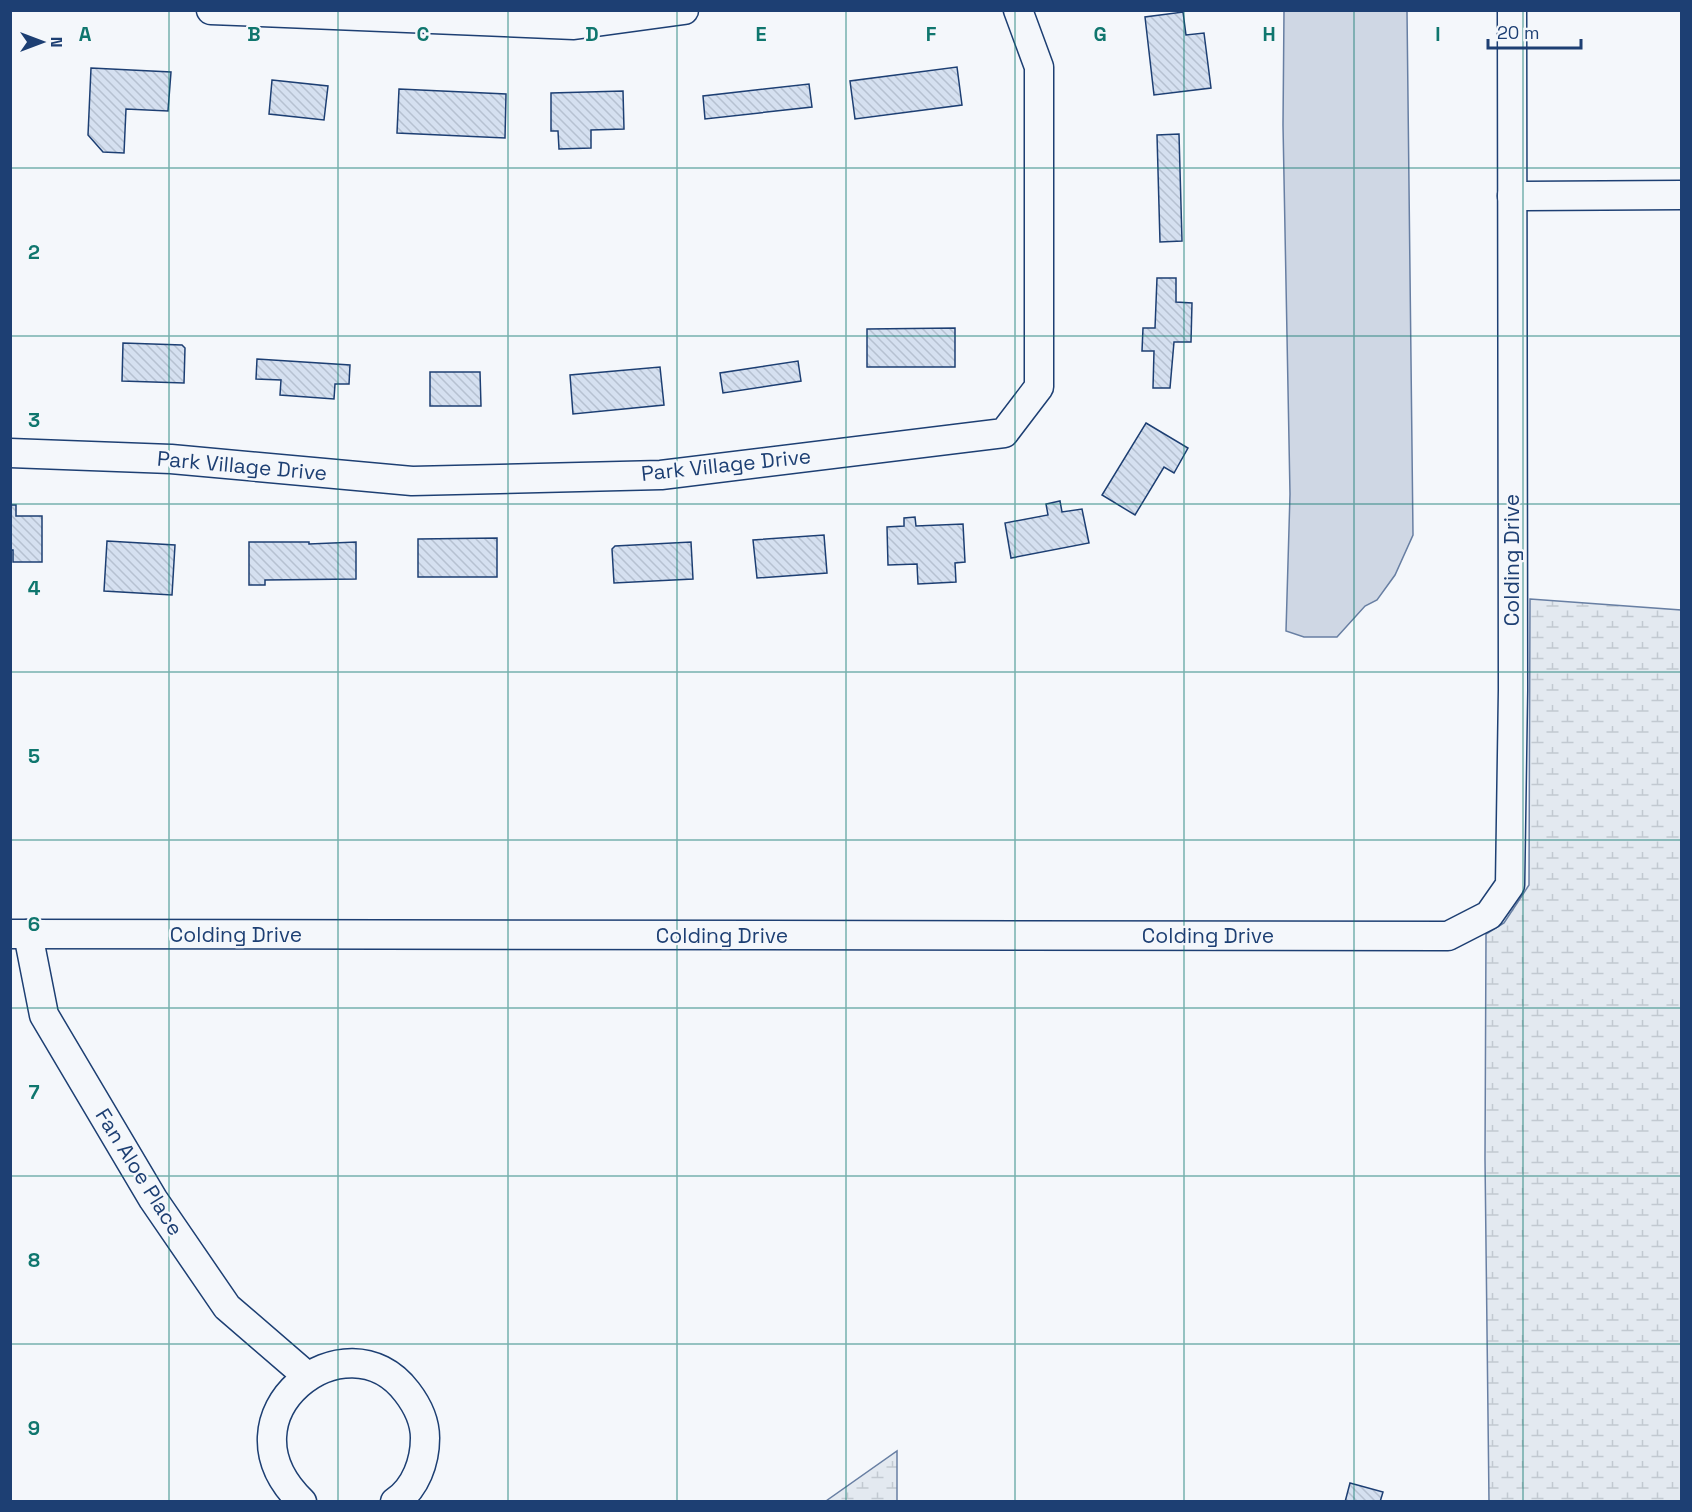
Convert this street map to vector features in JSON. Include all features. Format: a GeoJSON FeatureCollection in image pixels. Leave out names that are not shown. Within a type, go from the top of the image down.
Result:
{"type":"FeatureCollection","features":[{"type":"Feature","properties":{"kind":"street"},"geometry":{"type":"LineString","coordinates":[[211,10],[574,25],[684,10]]}},
{"type":"Feature","properties":{"kind":"street","name":"Park Village Drive"},"geometry":{"type":"LineString","coordinates":[[10,453],[171,459],[424,481],[661,475],[1004,433],[1039,387],[1039,67],[1018,10]]}},
{"type":"Feature","properties":{"kind":"street","name":"Colding Drive"},"geometry":{"type":"LineString","coordinates":[[19,934],[1448,936],[1489,915],[1510,885],[1514,690],[1512,10]]}},
{"type":"Feature","properties":{"kind":"street"},"geometry":{"type":"LineString","coordinates":[[1512,196],[1682,195]]}},
{"type":"Feature","properties":{"kind":"street","name":"Fan Aloe Place"},"geometry":{"type":"LineString","coordinates":[[19,934],[44,1015],[153,1199],[227,1307],[306,1376]]}},
{"type":"Feature","properties":{"kind":"street"},"geometry":{"type":"LineString","coordinates":[[302,1502],[288,1488],[276,1465],[272,1440],[276,1415],[288,1393],[306,1376],[330,1366],[355,1364],[380,1370],[401,1384],[417,1405],[424,1429],[424,1455],[416,1479],[395,1502]]}},
{"type":"Feature","properties":{"kind":"green space"},"geometry":{"type":"Polygon","coordinates":[[[1530,599],[1681,610],[1681,1501],[1489,1501],[1485,1159],[1486,934],[1504,923],[1529,885],[1530,599]]]}},
{"type":"Feature","properties":{"kind":"green space"},"geometry":{"type":"Polygon","coordinates":[[[897,1451],[897,1501],[826,1501],[897,1451]]]}},
{"type":"Feature","properties":{"kind":"shaded area"},"geometry":{"type":"Polygon","coordinates":[[[1284,11],[1407,11],[1413,535],[1395,575],[1377,600],[1365,606],[1337,637],[1304,637],[1286,631],[1290,494],[1283,125],[1284,11]]]}},
{"type":"Feature","properties":{"kind":"building"},"geometry":{"type":"Polygon","coordinates":[[[1183,12],[1186,35],[1204,33],[1211,88],[1154,95],[1145,17],[1183,12]]]}},
{"type":"Feature","properties":{"kind":"building"},"geometry":{"type":"Polygon","coordinates":[[[957,67],[962,105],[855,119],[850,81],[957,67]]]}},
{"type":"Feature","properties":{"kind":"building"},"geometry":{"type":"Polygon","coordinates":[[[91,68],[171,72],[168,111],[126,109],[124,153],[103,152],[88,135],[91,68]]]}},
{"type":"Feature","properties":{"kind":"building"},"geometry":{"type":"Polygon","coordinates":[[[272,80],[328,86],[324,120],[269,114],[272,80]]]}},
{"type":"Feature","properties":{"kind":"building"},"geometry":{"type":"Polygon","coordinates":[[[809,84],[812,107],[705,119],[703,96],[809,84]]]}},
{"type":"Feature","properties":{"kind":"building"},"geometry":{"type":"Polygon","coordinates":[[[399,89],[506,94],[505,138],[397,133],[399,89]]]}},
{"type":"Feature","properties":{"kind":"building"},"geometry":{"type":"Polygon","coordinates":[[[623,91],[624,129],[591,130],[591,148],[559,149],[558,131],[551,131],[551,93],[623,91]]]}},
{"type":"Feature","properties":{"kind":"building"},"geometry":{"type":"Polygon","coordinates":[[[1179,134],[1182,241],[1160,242],[1157,135],[1179,134]]]}},
{"type":"Feature","properties":{"kind":"building"},"geometry":{"type":"Polygon","coordinates":[[[1157,278],[1176,278],[1176,302],[1192,303],[1191,342],[1174,342],[1170,388],[1153,388],[1154,351],[1142,351],[1143,328],[1155,328],[1157,278]]]}},
{"type":"Feature","properties":{"kind":"building"},"geometry":{"type":"Polygon","coordinates":[[[955,328],[955,367],[867,367],[867,329],[955,328]]]}},
{"type":"Feature","properties":{"kind":"building"},"geometry":{"type":"Polygon","coordinates":[[[123,343],[182,345],[185,348],[184,383],[122,381],[123,343]]]}},
{"type":"Feature","properties":{"kind":"building"},"geometry":{"type":"Polygon","coordinates":[[[257,359],[350,365],[349,384],[335,384],[334,399],[280,395],[281,380],[256,379],[257,359]]]}},
{"type":"Feature","properties":{"kind":"building"},"geometry":{"type":"Polygon","coordinates":[[[798,361],[801,381],[723,393],[720,373],[798,361]]]}},
{"type":"Feature","properties":{"kind":"building"},"geometry":{"type":"Polygon","coordinates":[[[660,367],[664,405],[573,414],[570,375],[660,367]]]}},
{"type":"Feature","properties":{"kind":"building"},"geometry":{"type":"Polygon","coordinates":[[[430,372],[480,372],[481,406],[430,406],[430,372]]]}},
{"type":"Feature","properties":{"kind":"building"},"geometry":{"type":"Polygon","coordinates":[[[1146,423],[1188,448],[1174,473],[1164,467],[1135,515],[1102,495],[1146,423]]]}},
{"type":"Feature","properties":{"kind":"building"},"geometry":{"type":"Polygon","coordinates":[[[1060,501],[1062,512],[1082,509],[1089,543],[1011,558],[1005,523],[1048,515],[1046,504],[1060,501]]]}},
{"type":"Feature","properties":{"kind":"building"},"geometry":{"type":"Polygon","coordinates":[[[10,505],[16,505],[16,516],[42,516],[42,562],[13,562],[13,550],[10,550],[10,505]]]}},
{"type":"Feature","properties":{"kind":"building"},"geometry":{"type":"Polygon","coordinates":[[[915,517],[916,526],[963,524],[965,562],[955,563],[956,582],[918,584],[917,564],[888,565],[887,527],[904,526],[904,518],[915,517]]]}},
{"type":"Feature","properties":{"kind":"building"},"geometry":{"type":"Polygon","coordinates":[[[824,535],[827,573],[757,578],[753,540],[824,535]]]}},
{"type":"Feature","properties":{"kind":"building"},"geometry":{"type":"Polygon","coordinates":[[[497,538],[497,577],[418,577],[418,539],[497,538]]]}},
{"type":"Feature","properties":{"kind":"building"},"geometry":{"type":"Polygon","coordinates":[[[107,541],[175,545],[172,595],[104,591],[107,541]]]}},
{"type":"Feature","properties":{"kind":"building"},"geometry":{"type":"Polygon","coordinates":[[[249,542],[309,542],[309,544],[356,542],[356,579],[265,580],[265,585],[249,585],[249,542]]]}},
{"type":"Feature","properties":{"kind":"building"},"geometry":{"type":"Polygon","coordinates":[[[691,542],[693,579],[614,583],[612,549],[615,546],[691,542]]]}},
{"type":"Feature","properties":{"kind":"building"},"geometry":{"type":"Polygon","coordinates":[[[1350,1483],[1383,1492],[1380,1502],[1345,1502],[1350,1483]]]}}]}
